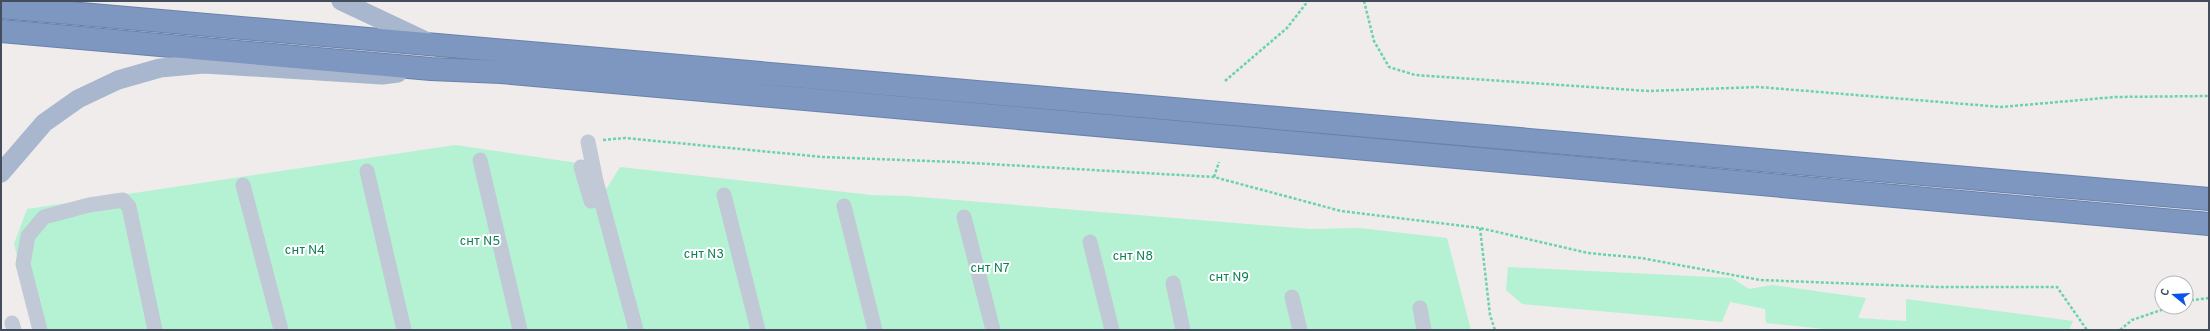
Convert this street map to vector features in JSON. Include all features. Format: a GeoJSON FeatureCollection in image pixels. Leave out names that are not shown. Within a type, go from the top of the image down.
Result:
{"type":"FeatureCollection","features":[{"type":"Feature","properties":{"kind":"highway"},"geometry":{"type":"LineString","coordinates":[[1,7],[2209,199]]}},
{"type":"Feature","properties":{"kind":"highway"},"geometry":{"type":"LineString","coordinates":[[1,31],[431,69],[501,72],[2209,224]]}},
{"type":"Feature","properties":{"kind":"main road"},"geometry":{"type":"LineString","coordinates":[[341,1],[436,46]]}},
{"type":"Feature","properties":{"kind":"main road"},"geometry":{"type":"LineString","coordinates":[[1,173],[44,123],[78,99],[118,80],[160,68],[204,64],[382,76],[431,69]]}},
{"type":"Feature","properties":{"kind":"street"},"geometry":{"type":"LineString","coordinates":[[588,142],[596,181],[636,330]]}},
{"type":"Feature","properties":{"kind":"street"},"geometry":{"type":"LineString","coordinates":[[480,160],[520,330]]}},
{"type":"Feature","properties":{"kind":"street"},"geometry":{"type":"LineString","coordinates":[[581,167],[628,330]]}},
{"type":"Feature","properties":{"kind":"street"},"geometry":{"type":"LineString","coordinates":[[367,171],[404,330]]}},
{"type":"Feature","properties":{"kind":"street"},"geometry":{"type":"LineString","coordinates":[[244,186],[281,330]]}},
{"type":"Feature","properties":{"kind":"street"},"geometry":{"type":"LineString","coordinates":[[724,195],[758,330]]}},
{"type":"Feature","properties":{"kind":"street"},"geometry":{"type":"LineString","coordinates":[[40,330],[23,264],[28,236],[44,217],[89,205],[123,200],[129,206],[154,330]]}},
{"type":"Feature","properties":{"kind":"street"},"geometry":{"type":"LineString","coordinates":[[844,206],[875,330]]}},
{"type":"Feature","properties":{"kind":"street"},"geometry":{"type":"LineString","coordinates":[[964,217],[993,330]]}},
{"type":"Feature","properties":{"kind":"street"},"geometry":{"type":"LineString","coordinates":[[1090,242],[1112,330]]}},
{"type":"Feature","properties":{"kind":"street"},"geometry":{"type":"LineString","coordinates":[[1173,283],[1184,330]]}},
{"type":"Feature","properties":{"kind":"street"},"geometry":{"type":"LineString","coordinates":[[1292,297],[1300,330]]}},
{"type":"Feature","properties":{"kind":"street"},"geometry":{"type":"LineString","coordinates":[[1420,308],[1424,330]]}},
{"type":"Feature","properties":{"kind":"path"},"geometry":{"type":"LineString","coordinates":[[1225,81],[1287,28],[1308,1]]}},
{"type":"Feature","properties":{"kind":"path"},"geometry":{"type":"LineString","coordinates":[[1364,1],[1374,41],[1389,67],[1415,75],[1648,91],[1759,87],[2001,107],[2115,97],[2209,96]]}},
{"type":"Feature","properties":{"kind":"path"},"geometry":{"type":"LineString","coordinates":[[588,142],[625,138],[823,157],[955,162],[1214,177],[1341,211],[1480,228],[1588,253],[1641,258],[1760,280],[1938,287],[2057,287],[2087,330]]}},
{"type":"Feature","properties":{"kind":"path"},"geometry":{"type":"LineString","coordinates":[[1214,177],[1219,162]]}},
{"type":"Feature","properties":{"kind":"path"},"geometry":{"type":"LineString","coordinates":[[1480,228],[1490,316],[1495,330]]}},
{"type":"Feature","properties":{"kind":"path"},"geometry":{"type":"LineString","coordinates":[[2194,301],[2209,298]]}},
{"type":"Feature","properties":{"kind":"path"},"geometry":{"type":"LineString","coordinates":[[2120,330],[2132,320],[2154,312]]}},
{"type":"Feature","properties":{"kind":"green space"},"geometry":{"type":"Polygon","coordinates":[[[455,145],[584,164],[631,330],[36,330],[14,244],[27,209],[455,145]]]}},
{"type":"Feature","properties":{"kind":"green space"},"geometry":{"type":"Polygon","coordinates":[[[620,167],[871,195],[907,196],[1310,229],[1360,228],[1447,238],[1471,330],[641,330],[605,191],[620,167]]]}},
{"type":"Feature","properties":{"kind":"green space"},"geometry":{"type":"Polygon","coordinates":[[[1508,267],[1732,278],[1749,289],[1772,285],[1866,298],[1858,318],[1906,321],[1906,299],[2073,321],[2069,330],[1835,330],[1766,323],[1765,309],[1730,302],[1722,322],[1522,304],[1506,290],[1508,267]]]}},
{"type":"Feature","properties":{"kind":"park label","name":"снт N5"},"geometry":{"type":"Point","coordinates":[480,240]}},
{"type":"Feature","properties":{"kind":"park label","name":"снт N4"},"geometry":{"type":"Point","coordinates":[305,249]}},
{"type":"Feature","properties":{"kind":"park label","name":"снт N3"},"geometry":{"type":"Point","coordinates":[704,253]}},
{"type":"Feature","properties":{"kind":"park label","name":"снт N8"},"geometry":{"type":"Point","coordinates":[1133,255]}},
{"type":"Feature","properties":{"kind":"park label","name":"снт N7"},"geometry":{"type":"Point","coordinates":[990,267]}},
{"type":"Feature","properties":{"kind":"park label","name":"снт N9"},"geometry":{"type":"Point","coordinates":[1229,276]}}]}
